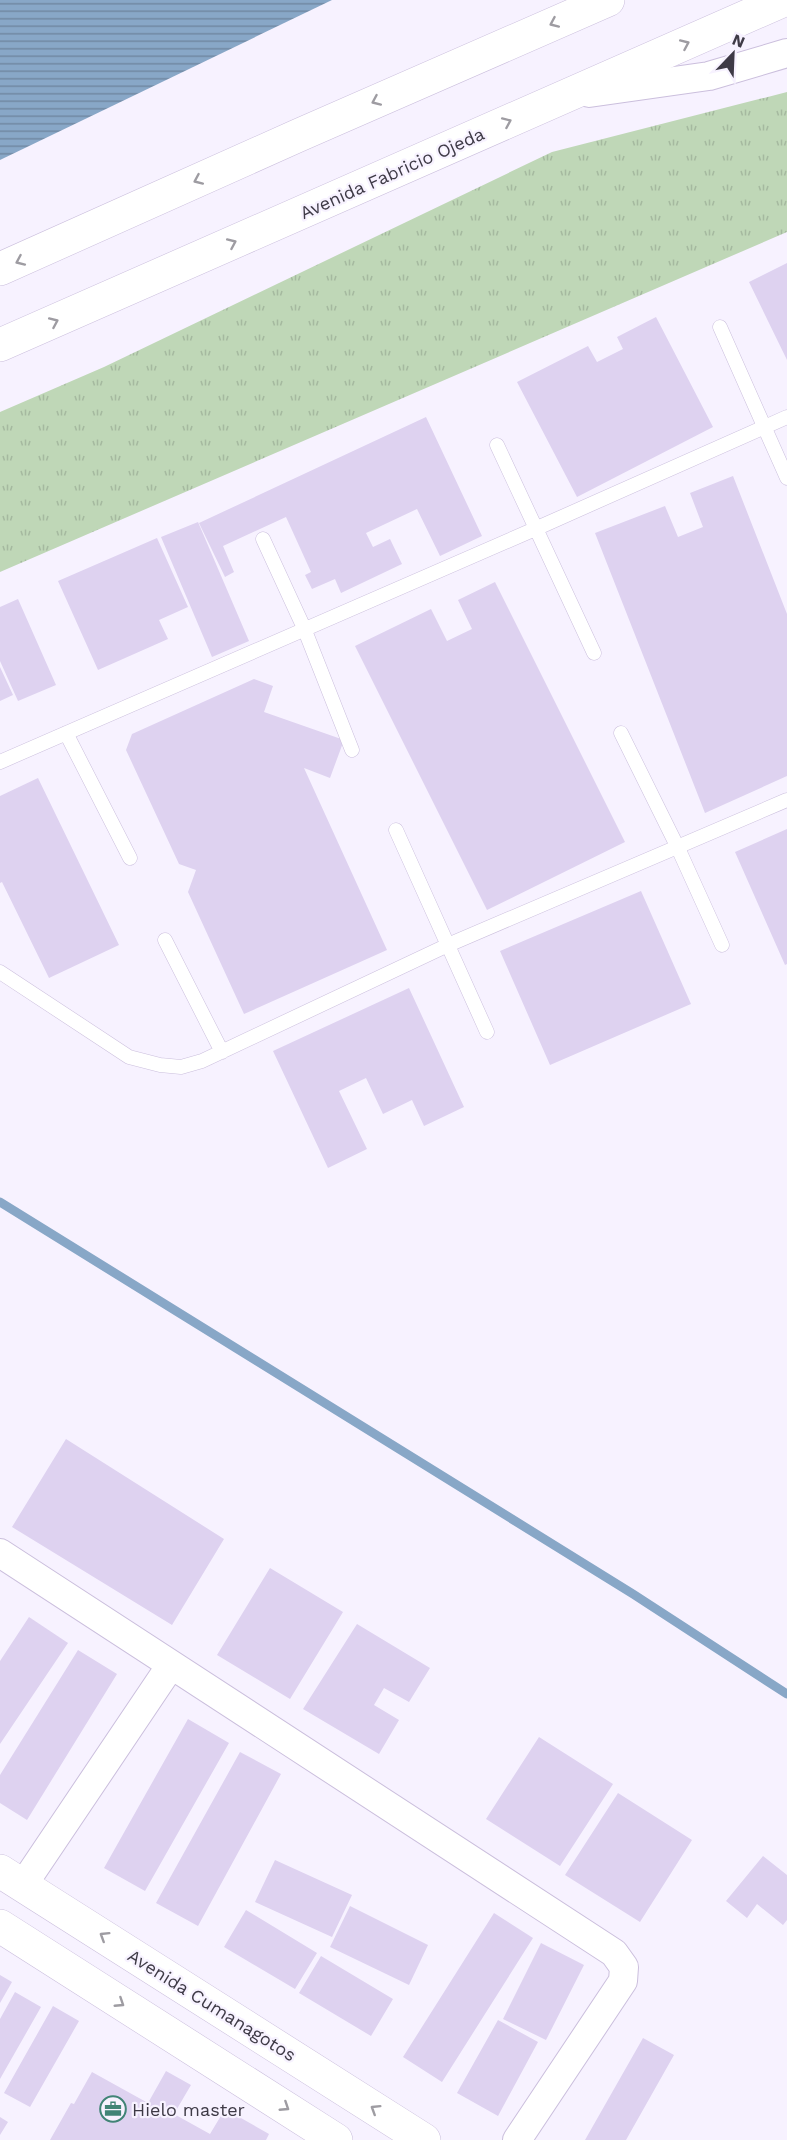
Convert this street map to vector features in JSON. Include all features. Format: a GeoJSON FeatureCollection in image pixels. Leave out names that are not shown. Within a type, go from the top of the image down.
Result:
{"type":"FeatureCollection","features":[{"type":"Feature","properties":{"kind":"street"},"geometry":{"type":"LineString","coordinates":[[0,269],[608,0]]}},
{"type":"Feature","properties":{"kind":"street","name":"Avenida Fabricio Ojeda"},"geometry":{"type":"LineString","coordinates":[[0,345],[784,0]]}},
{"type":"Feature","properties":{"kind":"street"},"geometry":{"type":"LineString","coordinates":[[566,96],[709,76],[787,53]]}},
{"type":"Feature","properties":{"kind":"street"},"geometry":{"type":"LineString","coordinates":[[0,1554],[614,1953],[624,1967],[622,1981],[517,2140]]}},
{"type":"Feature","properties":{"kind":"street"},"geometry":{"type":"LineString","coordinates":[[11,1878],[171,1665]]}},
{"type":"Feature","properties":{"kind":"street","name":"Avenida Cumanagotos"},"geometry":{"type":"LineString","coordinates":[[11,1878],[424,2140]]}},
{"type":"Feature","properties":{"kind":"street"},"geometry":{"type":"LineString","coordinates":[[0,1926],[336,2140]]}},
{"type":"Feature","properties":{"kind":"lane"},"geometry":{"type":"LineString","coordinates":[[720,327],[787,478]]}},
{"type":"Feature","properties":{"kind":"lane"},"geometry":{"type":"LineString","coordinates":[[0,762],[304,628],[535,530],[787,417]]}},
{"type":"Feature","properties":{"kind":"lane"},"geometry":{"type":"LineString","coordinates":[[497,445],[594,653]]}},
{"type":"Feature","properties":{"kind":"lane"},"geometry":{"type":"LineString","coordinates":[[263,539],[304,628],[352,750]]}},
{"type":"Feature","properties":{"kind":"lane"},"geometry":{"type":"LineString","coordinates":[[66,733],[130,858]]}},
{"type":"Feature","properties":{"kind":"lane"},"geometry":{"type":"LineString","coordinates":[[621,733],[678,848],[722,945]]}},
{"type":"Feature","properties":{"kind":"lane"},"geometry":{"type":"LineString","coordinates":[[0,972],[129,1057],[160,1065],[181,1067],[222,1052],[448,945],[787,800]]}},
{"type":"Feature","properties":{"kind":"lane"},"geometry":{"type":"LineString","coordinates":[[396,830],[487,1032]]}},
{"type":"Feature","properties":{"kind":"lane"},"geometry":{"type":"LineString","coordinates":[[165,940],[222,1052]]}},
{"type":"Feature","properties":{"kind":"green space"},"geometry":{"type":"Polygon","coordinates":[[[787,92],[787,232],[0,572],[0,412],[104,367],[552,152],[787,92]]]}},
{"type":"Feature","properties":{"kind":"water"},"geometry":{"type":"Polygon","coordinates":[[[0,0],[332,0],[0,160],[0,0]]]}},
{"type":"Feature","properties":{"kind":"building"},"geometry":{"type":"Polygon","coordinates":[[[787,263],[787,360],[749,282],[787,263]]]}},
{"type":"Feature","properties":{"kind":"building"},"geometry":{"type":"Polygon","coordinates":[[[656,317],[713,427],[577,497],[517,382],[588,346],[597,362],[623,349],[617,337],[656,317]]]}},
{"type":"Feature","properties":{"kind":"building"},"geometry":{"type":"Polygon","coordinates":[[[426,417],[482,536],[440,556],[417,509],[366,533],[373,547],[390,539],[402,564],[341,593],[335,579],[312,589],[305,575],[311,572],[286,517],[223,546],[234,572],[225,577],[199,523],[426,417]]]}},
{"type":"Feature","properties":{"kind":"building"},"geometry":{"type":"Polygon","coordinates":[[[733,476],[787,614],[787,776],[705,813],[595,533],[665,506],[678,537],[703,527],[690,493],[733,476]]]}},
{"type":"Feature","properties":{"kind":"building"},"geometry":{"type":"Polygon","coordinates":[[[198,522],[249,641],[212,657],[161,537],[198,522]]]}},
{"type":"Feature","properties":{"kind":"building"},"geometry":{"type":"Polygon","coordinates":[[[157,538],[188,607],[159,620],[168,639],[98,670],[58,581],[157,538]]]}},
{"type":"Feature","properties":{"kind":"building"},"geometry":{"type":"Polygon","coordinates":[[[495,582],[625,842],[487,910],[355,646],[431,609],[447,641],[472,629],[458,600],[495,582]]]}},
{"type":"Feature","properties":{"kind":"building"},"geometry":{"type":"Polygon","coordinates":[[[18,599],[56,685],[18,701],[0,661],[0,607],[18,599]]]}},
{"type":"Feature","properties":{"kind":"building"},"geometry":{"type":"Polygon","coordinates":[[[0,667],[13,695],[0,701],[0,667]]]}},
{"type":"Feature","properties":{"kind":"building"},"geometry":{"type":"Polygon","coordinates":[[[254,679],[273,686],[264,712],[344,740],[330,778],[304,768],[387,950],[244,1014],[188,892],[196,870],[179,864],[126,750],[132,734],[254,679]]]}},
{"type":"Feature","properties":{"kind":"building"},"geometry":{"type":"Polygon","coordinates":[[[38,778],[119,945],[49,978],[2,882],[0,883],[0,796],[38,778]]]}},
{"type":"Feature","properties":{"kind":"building"},"geometry":{"type":"Polygon","coordinates":[[[787,829],[787,964],[785,965],[735,852],[787,829]]]}},
{"type":"Feature","properties":{"kind":"building"},"geometry":{"type":"Polygon","coordinates":[[[641,891],[691,1004],[550,1065],[500,951],[641,891]]]}},
{"type":"Feature","properties":{"kind":"building"},"geometry":{"type":"Polygon","coordinates":[[[409,988],[464,1107],[424,1126],[412,1100],[383,1114],[366,1078],[339,1091],[367,1149],[328,1168],[273,1051],[409,988]]]}},
{"type":"Feature","properties":{"kind":"building"},"geometry":{"type":"Polygon","coordinates":[[[66,1439],[224,1539],[172,1625],[12,1527],[66,1439]]]}},
{"type":"Feature","properties":{"kind":"building"},"geometry":{"type":"Polygon","coordinates":[[[270,1568],[343,1612],[290,1699],[217,1655],[270,1568]]]}},
{"type":"Feature","properties":{"kind":"building"},"geometry":{"type":"Polygon","coordinates":[[[29,1617],[68,1643],[0,1744],[0,1661],[29,1617]]]}},
{"type":"Feature","properties":{"kind":"building"},"geometry":{"type":"Polygon","coordinates":[[[357,1624],[430,1668],[409,1702],[384,1688],[374,1705],[399,1720],[379,1754],[303,1709],[357,1624]]]}},
{"type":"Feature","properties":{"kind":"building"},"geometry":{"type":"Polygon","coordinates":[[[78,1650],[117,1674],[27,1820],[0,1803],[0,1775],[78,1650]]]}},
{"type":"Feature","properties":{"kind":"building"},"geometry":{"type":"Polygon","coordinates":[[[188,1719],[229,1743],[145,1891],[104,1868],[188,1719]]]}},
{"type":"Feature","properties":{"kind":"building"},"geometry":{"type":"Polygon","coordinates":[[[539,1737],[613,1784],[560,1866],[486,1819],[539,1737]]]}},
{"type":"Feature","properties":{"kind":"building"},"geometry":{"type":"Polygon","coordinates":[[[240,1752],[281,1774],[198,1926],[156,1903],[240,1752]]]}},
{"type":"Feature","properties":{"kind":"building"},"geometry":{"type":"Polygon","coordinates":[[[618,1793],[692,1840],[640,1922],[565,1875],[618,1793]]]}},
{"type":"Feature","properties":{"kind":"building"},"geometry":{"type":"Polygon","coordinates":[[[763,1856],[787,1875],[787,1920],[783,1925],[757,1904],[747,1918],[726,1901],[763,1856]]]}},
{"type":"Feature","properties":{"kind":"building"},"geometry":{"type":"Polygon","coordinates":[[[275,1860],[352,1895],[332,1937],[255,1902],[275,1860]]]}},
{"type":"Feature","properties":{"kind":"building"},"geometry":{"type":"Polygon","coordinates":[[[350,1906],[428,1945],[409,1985],[330,1947],[350,1906]]]}},
{"type":"Feature","properties":{"kind":"building"},"geometry":{"type":"Polygon","coordinates":[[[246,1910],[317,1953],[295,1989],[224,1947],[246,1910]]]}},
{"type":"Feature","properties":{"kind":"building"},"geometry":{"type":"Polygon","coordinates":[[[494,1913],[533,1938],[442,2082],[403,2057],[494,1913]]]}},
{"type":"Feature","properties":{"kind":"building"},"geometry":{"type":"Polygon","coordinates":[[[541,1943],[584,1965],[546,2040],[503,2019],[541,1943]]]}},
{"type":"Feature","properties":{"kind":"building"},"geometry":{"type":"Polygon","coordinates":[[[321,1956],[393,1999],[371,2036],[299,1993],[321,1956]]]}},
{"type":"Feature","properties":{"kind":"building"},"geometry":{"type":"Polygon","coordinates":[[[0,1975],[12,1982],[0,2003],[0,1975]]]}},
{"type":"Feature","properties":{"kind":"building"},"geometry":{"type":"Polygon","coordinates":[[[15,1992],[41,2007],[0,2079],[0,2019],[15,1992]]]}},
{"type":"Feature","properties":{"kind":"building"},"geometry":{"type":"Polygon","coordinates":[[[53,2006],[79,2021],[30,2107],[4,2093],[53,2006]]]}},
{"type":"Feature","properties":{"kind":"building"},"geometry":{"type":"Polygon","coordinates":[[[498,2020],[538,2042],[498,2116],[457,2093],[498,2020]]]}},
{"type":"Feature","properties":{"kind":"building"},"geometry":{"type":"Polygon","coordinates":[[[643,2038],[674,2055],[626,2140],[585,2140],[643,2038]]]}},
{"type":"Feature","properties":{"kind":"building"},"geometry":{"type":"Polygon","coordinates":[[[166,2071],[191,2085],[174,2114],[210,2134],[225,2109],[269,2134],[266,2140],[50,2140],[92,2072],[148,2103],[166,2071]]]}},
{"type":"Feature","properties":{"kind":"building"},"geometry":{"type":"Polygon","coordinates":[[[0,2117],[8,2122],[0,2135],[0,2117]]]}},
{"type":"Feature","properties":{"kind":"waterway"},"geometry":{"type":"LineString","coordinates":[[0,1202],[633,1594],[787,1694]]}},
{"type":"Feature","properties":{"kind":"place","name":"Hielo master"},"geometry":{"type":"Point","coordinates":[113,2109]}}]}
